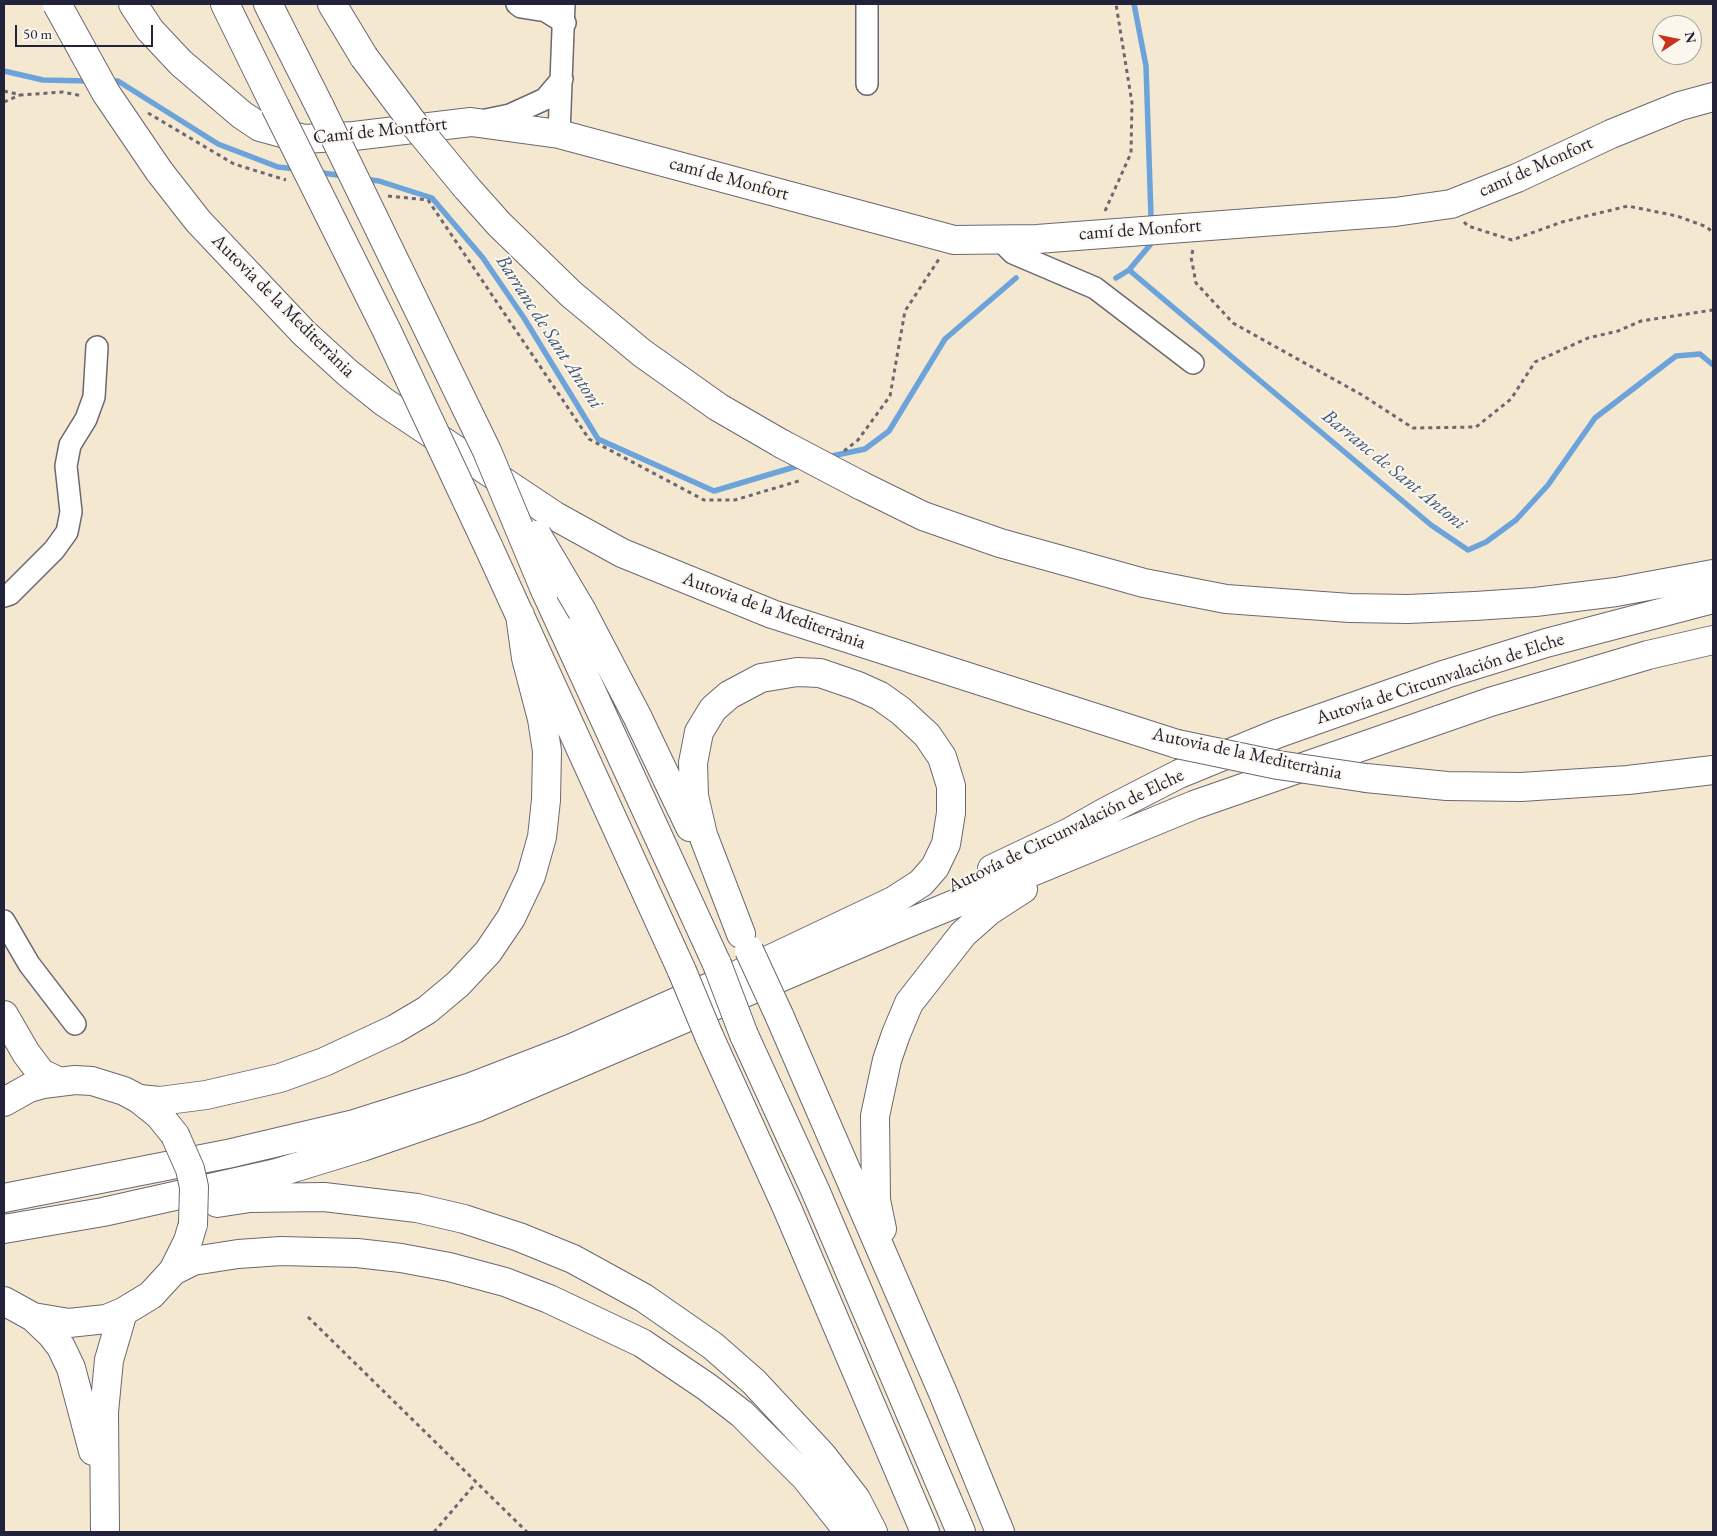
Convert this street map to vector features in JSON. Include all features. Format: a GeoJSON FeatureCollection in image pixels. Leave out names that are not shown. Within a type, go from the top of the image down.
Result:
{"type":"FeatureCollection","features":[{"type":"Feature","properties":{"kind":"main road","name":"Autovia de la Mediterrània"},"geometry":{"type":"LineString","coordinates":[[57,4],[106,93],[159,170],[198,220],[304,334],[384,402],[555,516],[622,553],[772,614],[1177,744],[1278,765],[1366,778],[1447,786],[1521,787],[1618,781],[1713,770]]}},
{"type":"Feature","properties":{"kind":"main road","name":"Camí de Montfort"},"geometry":{"type":"LineString","coordinates":[[133,4],[150,30],[181,63],[214,92],[260,126],[304,139],[354,136],[471,122],[559,134]]}},
{"type":"Feature","properties":{"kind":"main road"},"geometry":{"type":"LineString","coordinates":[[225,4],[387,331],[520,615],[682,971],[708,1036],[790,1216],[925,1532]]}},
{"type":"Feature","properties":{"kind":"main road"},"geometry":{"type":"LineString","coordinates":[[268,4],[487,451],[545,590],[727,969],[744,1035],[815,1190],[961,1532]]}},
{"type":"Feature","properties":{"kind":"main road"},"geometry":{"type":"LineString","coordinates":[[332,4],[364,56],[414,124],[499,224],[571,294],[642,353],[718,408],[782,444],[923,516],[1000,543],[1144,583],[1226,599],[1350,608],[1408,609],[1465,607],[1535,602],[1616,592],[1713,574]]}},
{"type":"Feature","properties":{"kind":"main road","name":"camí de Monfort"},"geometry":{"type":"LineString","coordinates":[[559,134],[954,240],[1037,239],[1395,212],[1446,205],[1517,178],[1611,134],[1680,106],[1713,97]]}},
{"type":"Feature","properties":{"kind":"main road"},"geometry":{"type":"LineString","coordinates":[[487,451],[582,611],[642,725],[745,942],[779,1015],[892,1275],[1000,1532]]}},
{"type":"Feature","properties":{"kind":"main road","name":"Autovía de Circunvalación de Elche"},"geometry":{"type":"LineString","coordinates":[[727,969],[842,938],[1068,834],[1107,810],[1179,774],[1279,733],[1446,674],[1546,643],[1713,599]]}},
{"type":"Feature","properties":{"kind":"main road"},"geometry":{"type":"LineString","coordinates":[[139,1099],[160,1100],[206,1095],[280,1078],[324,1062],[395,1029],[427,1010],[458,984],[488,952],[511,918],[530,876],[542,837],[546,800],[547,751],[536,692],[526,658],[520,615]]}},
{"type":"Feature","properties":{"kind":"main road","name":"Autovía de Circunvalación de Elche"},"geometry":{"type":"LineString","coordinates":[[1113,838],[1194,805],[1490,702],[1648,655],[1713,640]]}},
{"type":"Feature","properties":{"kind":"main road"},"geometry":{"type":"LineString","coordinates":[[4,1198],[227,1154],[354,1124],[490,1080],[572,1048],[727,969],[893,901],[921,883],[935,867],[946,844],[951,813],[951,786],[942,757],[927,734],[901,711],[880,696],[858,686],[820,674],[797,672],[761,678],[744,686],[718,704],[699,732],[693,762],[694,796],[703,835],[745,942]]}},
{"type":"Feature","properties":{"kind":"main road"},"geometry":{"type":"LineString","coordinates":[[892,1275],[876,1200],[875,1116],[886,1060],[909,1003],[963,934],[989,911],[1113,838]]}},
{"type":"Feature","properties":{"kind":"main road"},"geometry":{"type":"LineString","coordinates":[[4,1230],[103,1212],[277,1173],[362,1148],[478,1107],[1113,838]]}},
{"type":"Feature","properties":{"kind":"main road"},"geometry":{"type":"LineString","coordinates":[[4,1015],[41,1073],[58,1081]]}},
{"type":"Feature","properties":{"kind":"main road"},"geometry":{"type":"LineString","coordinates":[[4,1102],[29,1088],[58,1081],[92,1081],[124,1091],[139,1099],[159,1116],[175,1135],[190,1169],[194,1187],[192,1224],[185,1249],[173,1271],[151,1295],[123,1312],[97,1321],[69,1324],[33,1316],[4,1301]]}},
{"type":"Feature","properties":{"kind":"main road"},"geometry":{"type":"LineString","coordinates":[[4,1240],[174,1209],[250,1198],[278,1197],[333,1198],[417,1208],[464,1219],[519,1237],[573,1259],[644,1298],[713,1346],[754,1382],[822,1455],[856,1499],[873,1532]]}},
{"type":"Feature","properties":{"kind":"main road"},"geometry":{"type":"LineString","coordinates":[[173,1271],[193,1261],[238,1254],[281,1251],[357,1252],[449,1267],[505,1282],[549,1299],[642,1343],[735,1408],[772,1442],[805,1477],[849,1532]]}},
{"type":"Feature","properties":{"kind":"main road"},"geometry":{"type":"LineString","coordinates":[[105,1524],[104,1412],[109,1360],[123,1312]]}},
{"type":"Feature","properties":{"kind":"main road"},"geometry":{"type":"LineString","coordinates":[[33,1316],[61,1347],[71,1368],[90,1438],[105,1524]]}},
{"type":"Feature","properties":{"kind":"street"},"geometry":{"type":"LineString","coordinates":[[517,4],[521,7],[565,14],[559,134]]}},
{"type":"Feature","properties":{"kind":"street"},"geometry":{"type":"LineString","coordinates":[[867,4],[867,84]]}},
{"type":"Feature","properties":{"kind":"street"},"geometry":{"type":"LineString","coordinates":[[471,122],[510,116],[545,99],[562,79]]}},
{"type":"Feature","properties":{"kind":"street"},"geometry":{"type":"LineString","coordinates":[[999,239],[1013,253],[1094,288],[1193,363]]}},
{"type":"Feature","properties":{"kind":"street"},"geometry":{"type":"LineString","coordinates":[[4,596],[10,594],[54,550],[67,532],[71,512],[66,466],[70,445],[86,419],[94,397],[97,347]]}},
{"type":"Feature","properties":{"kind":"street"},"geometry":{"type":"LineString","coordinates":[[4,921],[29,964],[75,1024]]}},
{"type":"Feature","properties":{"kind":"path"},"geometry":{"type":"LineString","coordinates":[[1101,214],[1108,209],[1131,153],[1132,103],[1116,4]]}},
{"type":"Feature","properties":{"kind":"path"},"geometry":{"type":"LineString","coordinates":[[4,91],[21,95],[63,92],[91,98]]}},
{"type":"Feature","properties":{"kind":"path"},"geometry":{"type":"LineString","coordinates":[[4,102],[21,95]]}},
{"type":"Feature","properties":{"kind":"path"},"geometry":{"type":"LineString","coordinates":[[145,111],[234,164],[287,180]]}},
{"type":"Feature","properties":{"kind":"path"},"geometry":{"type":"LineString","coordinates":[[384,195],[428,200],[589,439],[704,500],[736,500],[804,480]]}},
{"type":"Feature","properties":{"kind":"path"},"geometry":{"type":"LineString","coordinates":[[1446,205],[1468,226],[1512,240],[1562,222],[1628,206],[1677,216],[1707,227],[1713,233]]}},
{"type":"Feature","properties":{"kind":"path"},"geometry":{"type":"LineString","coordinates":[[1200,226],[1191,257],[1196,283],[1233,324],[1362,395],[1413,428],[1476,427],[1511,399],[1535,362],[1588,338],[1641,322],[1713,310]]}},
{"type":"Feature","properties":{"kind":"path"},"geometry":{"type":"LineString","coordinates":[[840,453],[858,440],[890,396],[905,310],[938,259]]}},
{"type":"Feature","properties":{"kind":"path"},"geometry":{"type":"LineString","coordinates":[[308,1317],[475,1484],[527,1532]]}},
{"type":"Feature","properties":{"kind":"path"},"geometry":{"type":"LineString","coordinates":[[434,1532],[475,1484]]}},
{"type":"Feature","properties":{"kind":"waterway"},"geometry":{"type":"LineString","coordinates":[[1134,4],[1146,66],[1151,217]]}},
{"type":"Feature","properties":{"kind":"waterway","name":"Barranc de Sant Antoni"},"geometry":{"type":"LineString","coordinates":[[4,71],[43,80],[90,81]]}},
{"type":"Feature","properties":{"kind":"waterway","name":"Barranc de Sant Antoni"},"geometry":{"type":"LineString","coordinates":[[109,81],[118,81],[218,144],[278,167],[297,169]]}},
{"type":"Feature","properties":{"kind":"waterway","name":"Barranc de Sant Antoni"},"geometry":{"type":"LineString","coordinates":[[316,172],[344,176]]}},
{"type":"Feature","properties":{"kind":"waterway","name":"Barranc de Sant Antoni"},"geometry":{"type":"LineString","coordinates":[[363,179],[379,181],[432,198],[483,258],[524,318],[598,439],[714,491],[801,465]]}},
{"type":"Feature","properties":{"kind":"waterway"},"geometry":{"type":"LineString","coordinates":[[1129,270],[1150,245]]}},
{"type":"Feature","properties":{"kind":"waterway","name":"Barranc de Sant Antoni"},"geometry":{"type":"LineString","coordinates":[[1116,278],[1129,270],[1431,525],[1468,550],[1486,542],[1516,520],[1548,485],[1595,418],[1676,356],[1700,354],[1713,365]]}},
{"type":"Feature","properties":{"kind":"waterway","name":"Barranc de Sant Antoni"},"geometry":{"type":"LineString","coordinates":[[827,457],[865,449],[889,431],[945,339],[1016,278]]}}]}
